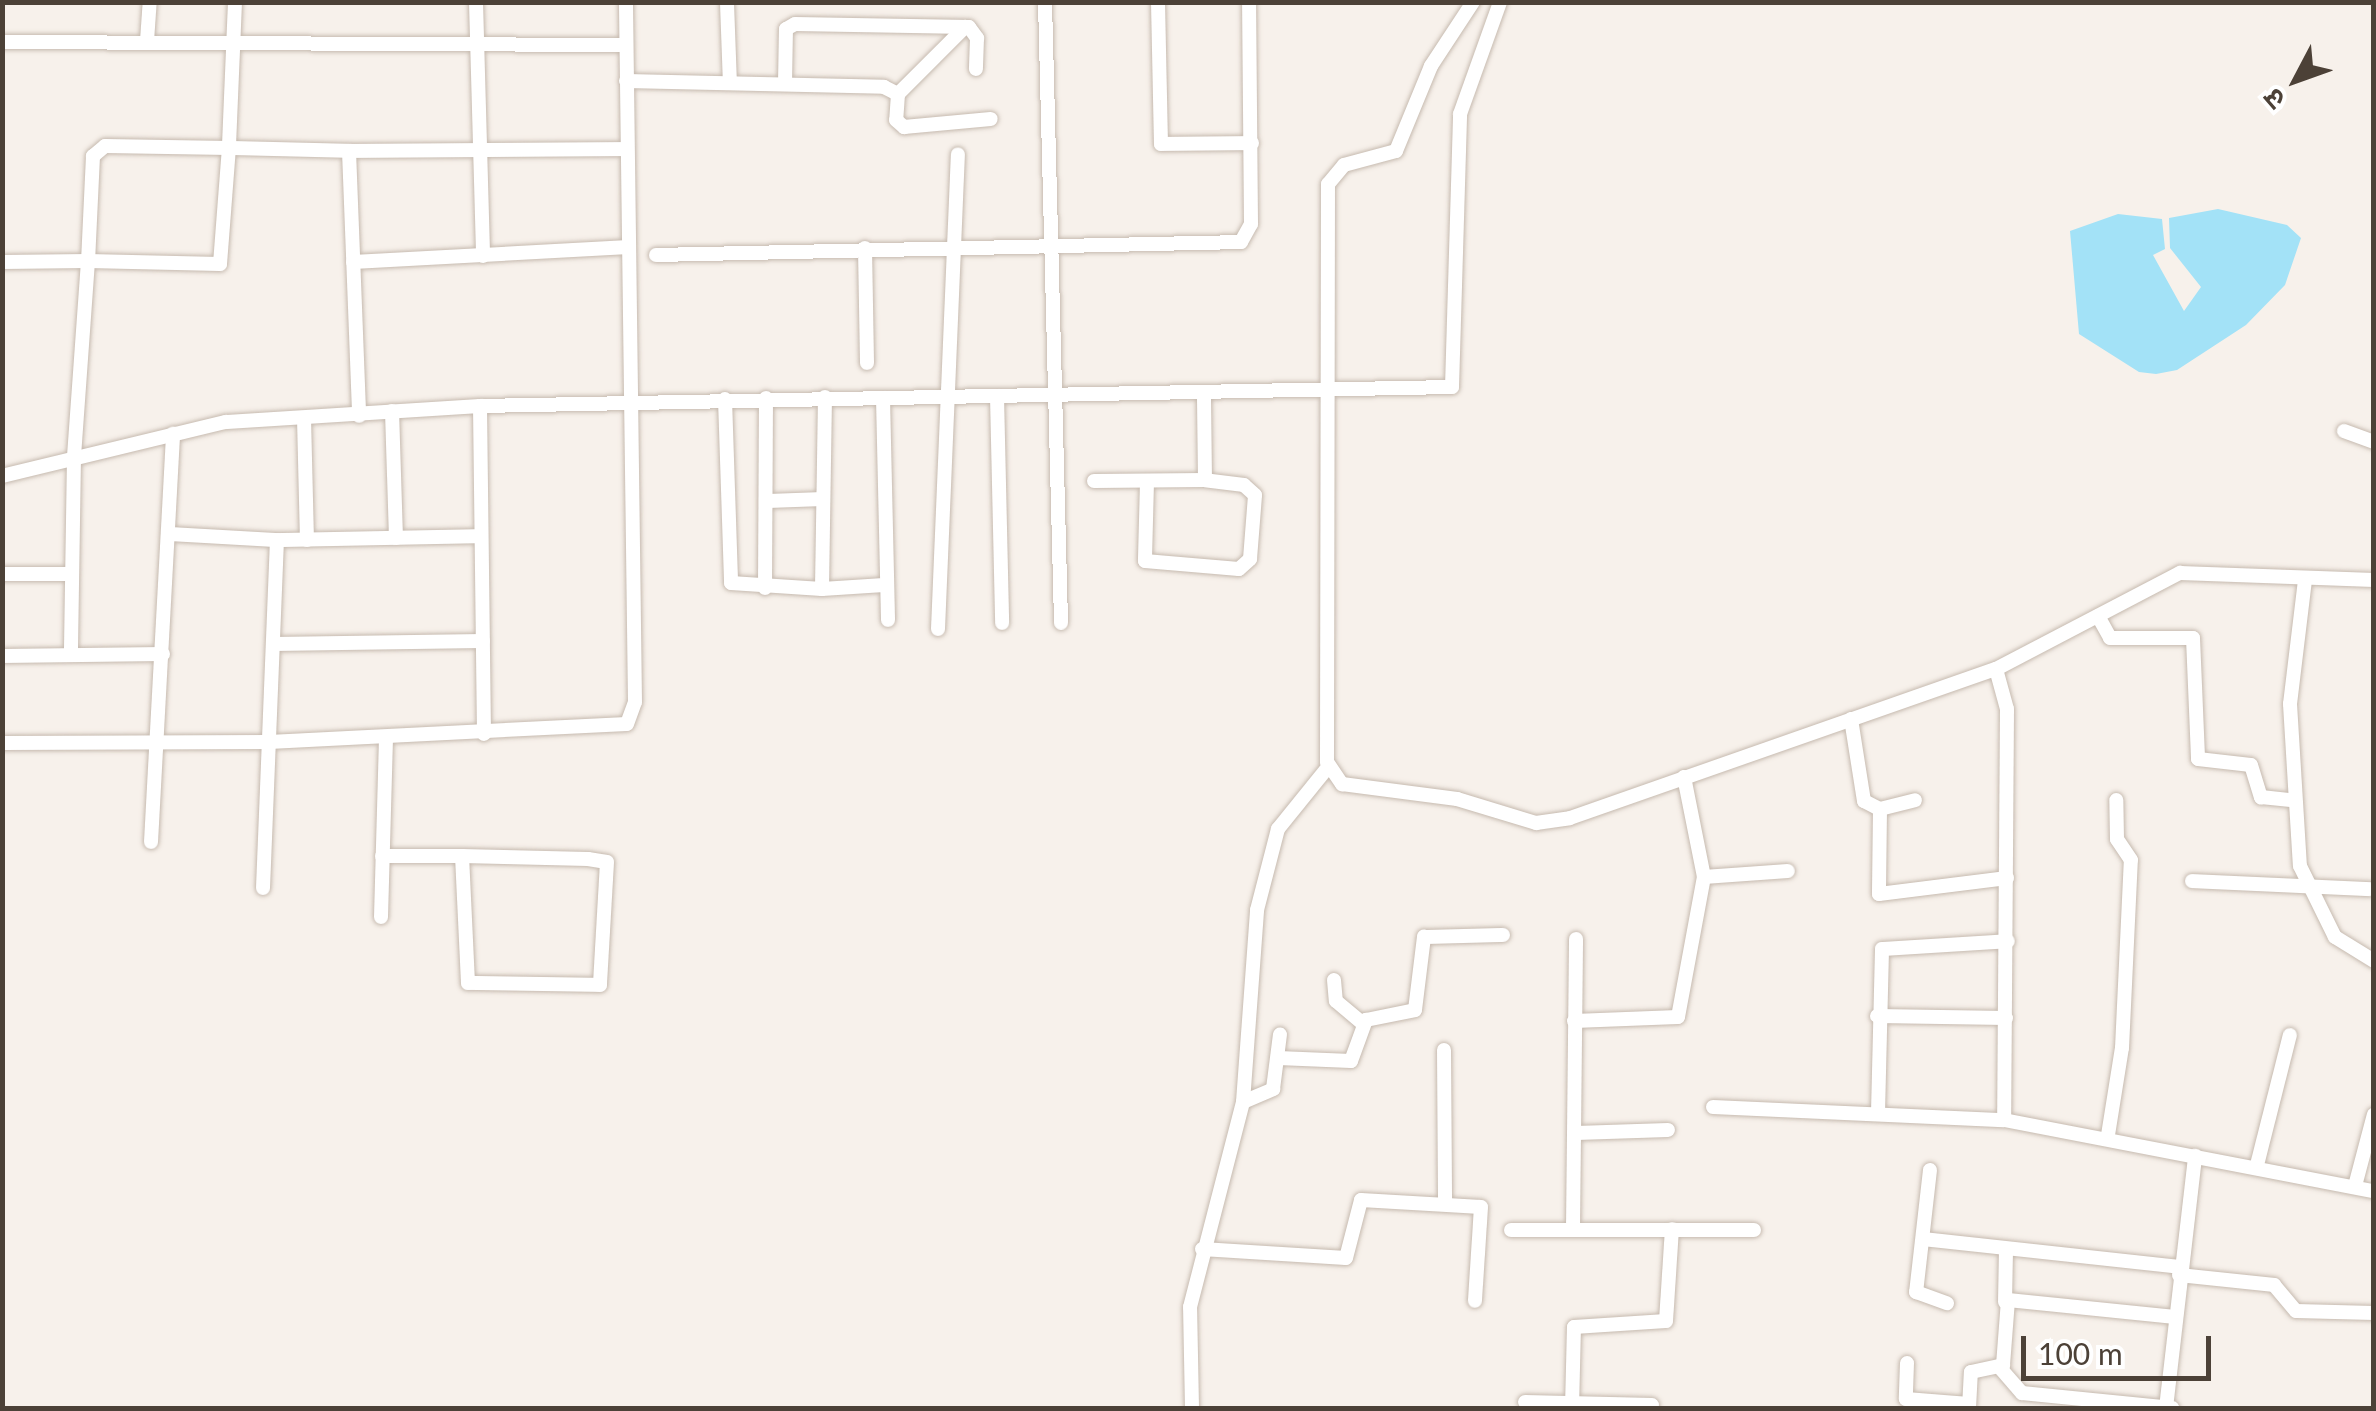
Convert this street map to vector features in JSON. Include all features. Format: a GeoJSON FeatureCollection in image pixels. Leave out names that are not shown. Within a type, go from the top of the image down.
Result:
{"type":"FeatureCollection","features":[{"type":"Feature","properties":{"kind":"street"},"geometry":{"type":"LineString","coordinates":[[147,41],[150,2]]}},
{"type":"Feature","properties":{"kind":"street"},"geometry":{"type":"LineString","coordinates":[[2,262],[220,264],[236,2]]}},
{"type":"Feature","properties":{"kind":"street"},"geometry":{"type":"LineString","coordinates":[[476,2],[483,256]]}},
{"type":"Feature","properties":{"kind":"street"},"geometry":{"type":"LineString","coordinates":[[2,743],[269,742],[611,729],[634,716],[626,2]]}},
{"type":"Feature","properties":{"kind":"street"},"geometry":{"type":"LineString","coordinates":[[1045,2],[1052,396],[1061,623]]}},
{"type":"Feature","properties":{"kind":"street"},"geometry":{"type":"LineString","coordinates":[[1158,2],[1160,144],[1252,143]]}},
{"type":"Feature","properties":{"kind":"street"},"geometry":{"type":"LineString","coordinates":[[656,255],[865,248],[1050,250],[1241,242],[1251,224],[1249,2]]}},
{"type":"Feature","properties":{"kind":"street"},"geometry":{"type":"LineString","coordinates":[[1192,1408],[1190,1307],[1243,1102],[1252,938],[1271,849],[1287,810],[1328,767],[1329,179],[1344,165],[1396,151],[1431,66],[1473,2]]}},
{"type":"Feature","properties":{"kind":"street"},"geometry":{"type":"LineString","coordinates":[[2,476],[172,434],[304,418],[480,406],[632,400],[1328,392],[1455,384],[1460,114],[1500,2]]}},
{"type":"Feature","properties":{"kind":"street"},"geometry":{"type":"LineString","coordinates":[[727,3],[730,83]]}},
{"type":"Feature","properties":{"kind":"street"},"geometry":{"type":"LineString","coordinates":[[785,84],[789,26],[965,27],[977,38],[976,69]]}},
{"type":"Feature","properties":{"kind":"street"},"geometry":{"type":"LineString","coordinates":[[965,27],[898,94],[896,120],[904,127],[992,119]]}},
{"type":"Feature","properties":{"kind":"street"},"geometry":{"type":"LineString","coordinates":[[2,42],[626,45]]}},
{"type":"Feature","properties":{"kind":"street"},"geometry":{"type":"LineString","coordinates":[[626,81],[785,84],[898,94]]}},
{"type":"Feature","properties":{"kind":"street"},"geometry":{"type":"LineString","coordinates":[[71,654],[74,457],[97,148],[627,149]]}},
{"type":"Feature","properties":{"kind":"street"},"geometry":{"type":"LineString","coordinates":[[349,150],[359,416]]}},
{"type":"Feature","properties":{"kind":"street"},"geometry":{"type":"LineString","coordinates":[[938,629],[943,398],[956,351],[958,154]]}},
{"type":"Feature","properties":{"kind":"street"},"geometry":{"type":"LineString","coordinates":[[353,262],[629,247]]}},
{"type":"Feature","properties":{"kind":"street"},"geometry":{"type":"LineString","coordinates":[[865,248],[867,362]]}},
{"type":"Feature","properties":{"kind":"street"},"geometry":{"type":"LineString","coordinates":[[1204,394],[1205,480]]}},
{"type":"Feature","properties":{"kind":"street"},"geometry":{"type":"LineString","coordinates":[[997,396],[1002,623]]}},
{"type":"Feature","properties":{"kind":"street"},"geometry":{"type":"LineString","coordinates":[[822,589],[826,397]]}},
{"type":"Feature","properties":{"kind":"street"},"geometry":{"type":"LineString","coordinates":[[764,588],[768,501],[766,398]]}},
{"type":"Feature","properties":{"kind":"street"},"geometry":{"type":"LineString","coordinates":[[883,398],[884,585],[888,620]]}},
{"type":"Feature","properties":{"kind":"street"},"geometry":{"type":"LineString","coordinates":[[725,399],[729,579],[764,588],[884,585]]}},
{"type":"Feature","properties":{"kind":"street"},"geometry":{"type":"LineString","coordinates":[[480,406],[484,734]]}},
{"type":"Feature","properties":{"kind":"street"},"geometry":{"type":"LineString","coordinates":[[392,412],[396,538]]}},
{"type":"Feature","properties":{"kind":"street"},"geometry":{"type":"LineString","coordinates":[[304,418],[307,540]]}},
{"type":"Feature","properties":{"kind":"street"},"geometry":{"type":"LineString","coordinates":[[2344,431],[2374,442]]}},
{"type":"Feature","properties":{"kind":"street"},"geometry":{"type":"LineString","coordinates":[[151,842],[172,434]]}},
{"type":"Feature","properties":{"kind":"street"},"geometry":{"type":"LineString","coordinates":[[1094,481],[1205,480],[1244,485],[1255,495],[1250,559],[1239,569],[1146,561],[1147,482]]}},
{"type":"Feature","properties":{"kind":"street"},"geometry":{"type":"LineString","coordinates":[[768,501],[823,499]]}},
{"type":"Feature","properties":{"kind":"street"},"geometry":{"type":"LineString","coordinates":[[168,534],[277,540],[481,536]]}},
{"type":"Feature","properties":{"kind":"street"},"geometry":{"type":"LineString","coordinates":[[263,888],[277,540]]}},
{"type":"Feature","properties":{"kind":"street"},"geometry":{"type":"LineString","coordinates":[[1328,767],[1350,789],[1457,799],[1545,823],[1996,669],[2180,573],[2374,580]]}},
{"type":"Feature","properties":{"kind":"street"},"geometry":{"type":"LineString","coordinates":[[2,574],[72,574]]}},
{"type":"Feature","properties":{"kind":"street"},"geometry":{"type":"LineString","coordinates":[[2305,580],[2290,704],[2291,800],[2305,886],[2336,937],[2374,961]]}},
{"type":"Feature","properties":{"kind":"street"},"geometry":{"type":"LineString","coordinates":[[2098,616],[2110,638],[2194,638],[2198,759],[2251,765],[2261,797],[2291,800]]}},
{"type":"Feature","properties":{"kind":"street"},"geometry":{"type":"LineString","coordinates":[[273,644],[482,640]]}},
{"type":"Feature","properties":{"kind":"street"},"geometry":{"type":"LineString","coordinates":[[2,656],[163,654]]}},
{"type":"Feature","properties":{"kind":"street"},"geometry":{"type":"LineString","coordinates":[[1996,669],[2007,710],[2004,1120]]}},
{"type":"Feature","properties":{"kind":"street"},"geometry":{"type":"LineString","coordinates":[[1851,719],[1861,797],[1880,808],[1915,800]]}},
{"type":"Feature","properties":{"kind":"street"},"geometry":{"type":"LineString","coordinates":[[381,917],[386,737]]}},
{"type":"Feature","properties":{"kind":"street"},"geometry":{"type":"LineString","coordinates":[[1574,1022],[1675,1020],[1704,876],[1684,777]]}},
{"type":"Feature","properties":{"kind":"street"},"geometry":{"type":"LineString","coordinates":[[2108,1135],[2122,1048],[2131,860],[2117,839],[2116,800]]}},
{"type":"Feature","properties":{"kind":"street"},"geometry":{"type":"LineString","coordinates":[[1880,808],[1879,894],[2008,878]]}},
{"type":"Feature","properties":{"kind":"street"},"geometry":{"type":"LineString","coordinates":[[382,856],[462,856],[607,862],[600,986],[468,983],[462,856]]}},
{"type":"Feature","properties":{"kind":"street"},"geometry":{"type":"LineString","coordinates":[[1704,876],[1788,871]]}},
{"type":"Feature","properties":{"kind":"street"},"geometry":{"type":"LineString","coordinates":[[2192,881],[2370,889]]}},
{"type":"Feature","properties":{"kind":"street"},"geometry":{"type":"LineString","coordinates":[[1362,1023],[1415,1010],[1419,947],[1428,934],[1502,935]]}},
{"type":"Feature","properties":{"kind":"street"},"geometry":{"type":"LineString","coordinates":[[1573,1228],[1576,940]]}},
{"type":"Feature","properties":{"kind":"street"},"geometry":{"type":"LineString","coordinates":[[1878,1114],[1878,962],[1889,943],[2008,941]]}},
{"type":"Feature","properties":{"kind":"street"},"geometry":{"type":"LineString","coordinates":[[1334,980],[1336,1000],[1362,1023]]}},
{"type":"Feature","properties":{"kind":"street"},"geometry":{"type":"LineString","coordinates":[[1877,1016],[2006,1018]]}},
{"type":"Feature","properties":{"kind":"street"},"geometry":{"type":"LineString","coordinates":[[1278,1058],[1351,1061],[1362,1023]]}},
{"type":"Feature","properties":{"kind":"street"},"geometry":{"type":"LineString","coordinates":[[1243,1102],[1274,1089],[1280,1034]]}},
{"type":"Feature","properties":{"kind":"street"},"geometry":{"type":"LineString","coordinates":[[2257,1166],[2290,1035]]}},
{"type":"Feature","properties":{"kind":"street"},"geometry":{"type":"LineString","coordinates":[[1444,1050],[1445,1202]]}},
{"type":"Feature","properties":{"kind":"street"},"geometry":{"type":"LineString","coordinates":[[1713,1107],[2004,1120],[2108,1135],[2374,1190]]}},
{"type":"Feature","properties":{"kind":"street"},"geometry":{"type":"LineString","coordinates":[[2355,1186],[2374,1114]]}},
{"type":"Feature","properties":{"kind":"street"},"geometry":{"type":"LineString","coordinates":[[1576,1133],[1668,1130]]}},
{"type":"Feature","properties":{"kind":"street"},"geometry":{"type":"LineString","coordinates":[[2006,1250],[2001,1369],[2022,1392],[2169,1408],[2179,1271],[2195,1156]]}},
{"type":"Feature","properties":{"kind":"street"},"geometry":{"type":"LineString","coordinates":[[1930,1170],[1916,1292],[1947,1303]]}},
{"type":"Feature","properties":{"kind":"street"},"geometry":{"type":"LineString","coordinates":[[1202,1249],[1346,1258],[1354,1250],[1356,1202],[1445,1202],[1485,1210],[1475,1301]]}},
{"type":"Feature","properties":{"kind":"street"},"geometry":{"type":"LineString","coordinates":[[1572,1406],[1574,1327],[1666,1321],[1672,1228]]}},
{"type":"Feature","properties":{"kind":"street"},"geometry":{"type":"LineString","coordinates":[[1511,1230],[1754,1230]]}},
{"type":"Feature","properties":{"kind":"street"},"geometry":{"type":"LineString","coordinates":[[1923,1239],[2274,1285],[2296,1311],[2374,1313]]}},
{"type":"Feature","properties":{"kind":"street"},"geometry":{"type":"LineString","coordinates":[[2005,1302],[2175,1317]]}},
{"type":"Feature","properties":{"kind":"street"},"geometry":{"type":"LineString","coordinates":[[1907,1363],[1906,1404],[1969,1406],[1972,1370],[2001,1369]]}},
{"type":"Feature","properties":{"kind":"street"},"geometry":{"type":"LineString","coordinates":[[1525,1402],[1652,1406]]}},
{"type":"Feature","properties":{"kind":"water"},"geometry":{"type":"Polygon","coordinates":[[[2218,209],[2287,225],[2301,238],[2285,285],[2246,325],[2177,370],[2156,374],[2139,372],[2079,334],[2070,231],[2118,214],[2162,219],[2165,249],[2153,255],[2184,311],[2201,287],[2170,248],[2169,218],[2218,209]]]}}]}
